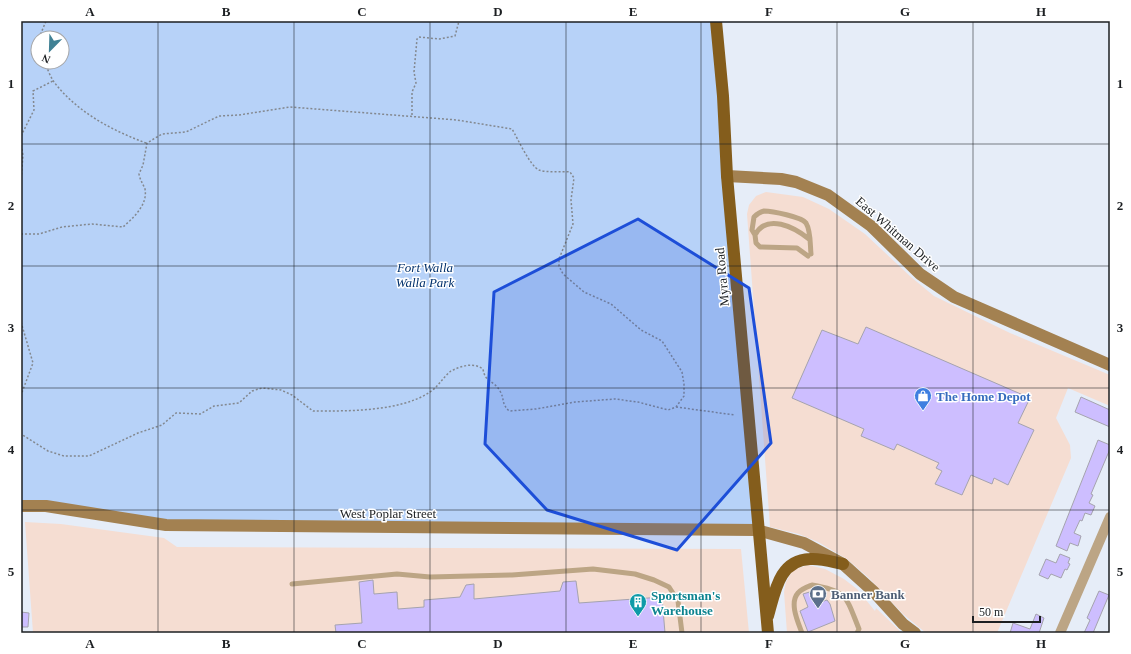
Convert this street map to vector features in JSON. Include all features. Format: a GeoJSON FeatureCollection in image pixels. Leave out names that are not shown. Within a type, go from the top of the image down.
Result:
{"type":"FeatureCollection","features":[{"type":"Feature","properties":{"kind":"highway","name":"Myra Road"},"geometry":{"type":"LineString","coordinates":[[716,21],[723,96],[727,176],[757,530],[767,628]]}},
{"type":"Feature","properties":{"kind":"highway"},"geometry":{"type":"LineString","coordinates":[[767,628],[778,580],[786,568],[800,559],[811,558],[843,564]]}},
{"type":"Feature","properties":{"kind":"main road","name":"East Whitman Drive"},"geometry":{"type":"LineString","coordinates":[[727,176],[782,179],[796,182],[828,195],[871,226],[920,274],[954,297],[1110,365]]}},
{"type":"Feature","properties":{"kind":"main road","name":"West Poplar Street"},"geometry":{"type":"LineString","coordinates":[[21,506],[46,506],[166,526],[757,530],[804,543],[843,564],[874,592],[903,624],[914,633]]}},
{"type":"Feature","properties":{"kind":"street"},"geometry":{"type":"LineString","coordinates":[[1060,633],[1110,517]]}},
{"type":"Feature","properties":{"kind":"lane"},"geometry":{"type":"LineString","coordinates":[[771,211],[803,219],[808,226],[809,239],[810,255],[797,248],[760,247],[756,243],[755,235],[752,230],[754,217],[763,212],[771,211]]}},
{"type":"Feature","properties":{"kind":"lane"},"geometry":{"type":"LineString","coordinates":[[755,235],[762,226],[768,223],[775,223],[792,227],[809,239]]}},
{"type":"Feature","properties":{"kind":"lane"},"geometry":{"type":"LineString","coordinates":[[292,584],[397,574],[430,577],[504,576],[593,569],[635,574],[669,587],[678,601],[682,633]]}},
{"type":"Feature","properties":{"kind":"lane"},"geometry":{"type":"LineString","coordinates":[[802,633],[796,618],[794,601],[798,592],[812,585],[841,592],[847,598],[859,629],[857,633]]}},
{"type":"Feature","properties":{"kind":"path"},"geometry":{"type":"LineString","coordinates":[[412,116],[412,92],[416,83],[414,72],[417,61],[417,39],[419,37],[440,39],[454,36],[459,21]]}},
{"type":"Feature","properties":{"kind":"path"},"geometry":{"type":"LineString","coordinates":[[48,70],[53,81],[78,107],[109,128],[147,143]]}},
{"type":"Feature","properties":{"kind":"path"},"geometry":{"type":"LineString","coordinates":[[21,136],[34,110],[33,91],[53,81]]}},
{"type":"Feature","properties":{"kind":"path"},"geometry":{"type":"LineString","coordinates":[[21,234],[39,234],[62,227],[92,224],[123,227],[135,217],[144,202],[145,190],[139,174],[143,165],[147,143],[162,134],[186,132],[219,116],[239,115],[290,107],[458,120],[512,129],[522,144],[530,163],[546,171],[570,172],[574,178],[571,200],[573,224],[559,259],[563,274],[584,292],[611,304],[641,330],[662,341],[682,372],[684,396],[676,407]]}},
{"type":"Feature","properties":{"kind":"path"},"geometry":{"type":"LineString","coordinates":[[21,146],[23,155],[21,180]]}},
{"type":"Feature","properties":{"kind":"path"},"geometry":{"type":"LineString","coordinates":[[21,322],[33,364],[21,395]]}},
{"type":"Feature","properties":{"kind":"path"},"geometry":{"type":"LineString","coordinates":[[21,434],[48,451],[64,456],[89,456],[138,433],[162,425],[176,413],[200,414],[214,406],[239,403],[252,391],[262,388],[280,390],[292,395],[313,411],[380,408],[414,401],[431,392],[446,375],[460,366],[477,365],[482,369],[484,377],[500,390],[503,405],[509,411],[536,409],[600,399],[638,402],[668,410],[676,407],[735,415]]}},
{"type":"Feature","properties":{"kind":"highlighted area"},"geometry":{"type":"Polygon","coordinates":[[[638,219],[749,288],[771,443],[677,550],[547,510],[485,444],[494,292],[638,219]]]}},
{"type":"Feature","properties":{"kind":"shaded area"},"geometry":{"type":"Polygon","coordinates":[[[766,192],[803,197],[829,209],[865,234],[911,277],[934,296],[1010,333],[1110,375],[1110,406],[1068,388],[1056,418],[1070,445],[1071,458],[997,633],[926,633],[903,614],[869,578],[847,559],[818,542],[799,534],[770,527],[747,214],[749,205],[756,196],[766,192]]]}},
{"type":"Feature","properties":{"kind":"shaded area"},"geometry":{"type":"Polygon","coordinates":[[[25,522],[61,524],[164,538],[177,547],[741,549],[749,633],[33,633],[25,522]]]}},
{"type":"Feature","properties":{"kind":"shaded area"},"geometry":{"type":"Polygon","coordinates":[[[808,565],[825,569],[844,579],[857,589],[875,611],[876,608],[902,633],[787,633],[784,592],[786,582],[793,570],[808,565]]]}},
{"type":"Feature","properties":{"kind":"green space","name":"Fort Walla Walla Park"},"geometry":{"type":"Polygon","coordinates":[[[21,21],[716,21],[757,530],[166,525],[21,506],[21,21]]]}},
{"type":"Feature","properties":{"kind":"building","name":"The Home Depot"},"geometry":{"type":"Polygon","coordinates":[[[866,327],[1030,398],[1018,423],[1034,430],[1008,485],[994,478],[992,484],[971,475],[962,495],[935,484],[942,471],[936,468],[939,463],[897,444],[894,450],[861,436],[864,429],[792,398],[822,330],[858,344],[866,327]]]}},
{"type":"Feature","properties":{"kind":"building"},"geometry":{"type":"Polygon","coordinates":[[[1081,397],[1110,410],[1110,427],[1075,412],[1081,397]]]}},
{"type":"Feature","properties":{"kind":"building"},"geometry":{"type":"Polygon","coordinates":[[[1098,440],[1110,445],[1110,449],[1091,494],[1093,495],[1089,503],[1095,506],[1091,515],[1085,513],[1082,521],[1080,520],[1074,533],[1081,536],[1078,546],[1070,543],[1067,551],[1056,546],[1098,440]]]}},
{"type":"Feature","properties":{"kind":"building"},"geometry":{"type":"Polygon","coordinates":[[[1060,554],[1070,558],[1068,563],[1070,564],[1067,570],[1065,569],[1061,578],[1051,574],[1048,579],[1039,575],[1046,559],[1056,563],[1060,554]]]}},
{"type":"Feature","properties":{"kind":"building"},"geometry":{"type":"Polygon","coordinates":[[[373,580],[374,594],[397,592],[398,609],[424,607],[424,600],[460,597],[466,585],[474,584],[474,599],[560,591],[563,582],[576,581],[579,603],[662,597],[665,633],[336,633],[335,625],[362,623],[359,582],[373,580]]]}},
{"type":"Feature","properties":{"kind":"building","name":"Banner Bank"},"geometry":{"type":"Polygon","coordinates":[[[816,590],[821,602],[827,600],[830,604],[835,621],[808,632],[800,611],[808,607],[803,594],[816,590]]]}},
{"type":"Feature","properties":{"kind":"building"},"geometry":{"type":"Polygon","coordinates":[[[1099,591],[1109,595],[1093,633],[1084,633],[1090,620],[1087,618],[1099,591]]]}},
{"type":"Feature","properties":{"kind":"building"},"geometry":{"type":"Polygon","coordinates":[[[21,612],[29,613],[28,627],[21,627],[21,612]]]}},
{"type":"Feature","properties":{"kind":"building"},"geometry":{"type":"Polygon","coordinates":[[[1036,614],[1044,618],[1039,633],[1010,633],[1013,623],[1030,629],[1036,614]]]}},
{"type":"Feature","properties":{"kind":"place","name":"The Home Depot"},"geometry":{"type":"Point","coordinates":[923,411]}},
{"type":"Feature","properties":{"kind":"place","name":"Banner Bank"},"geometry":{"type":"Point","coordinates":[818,609]}},
{"type":"Feature","properties":{"kind":"place","name":"Sportsman's Warehouse"},"geometry":{"type":"Point","coordinates":[638,617]}}]}
